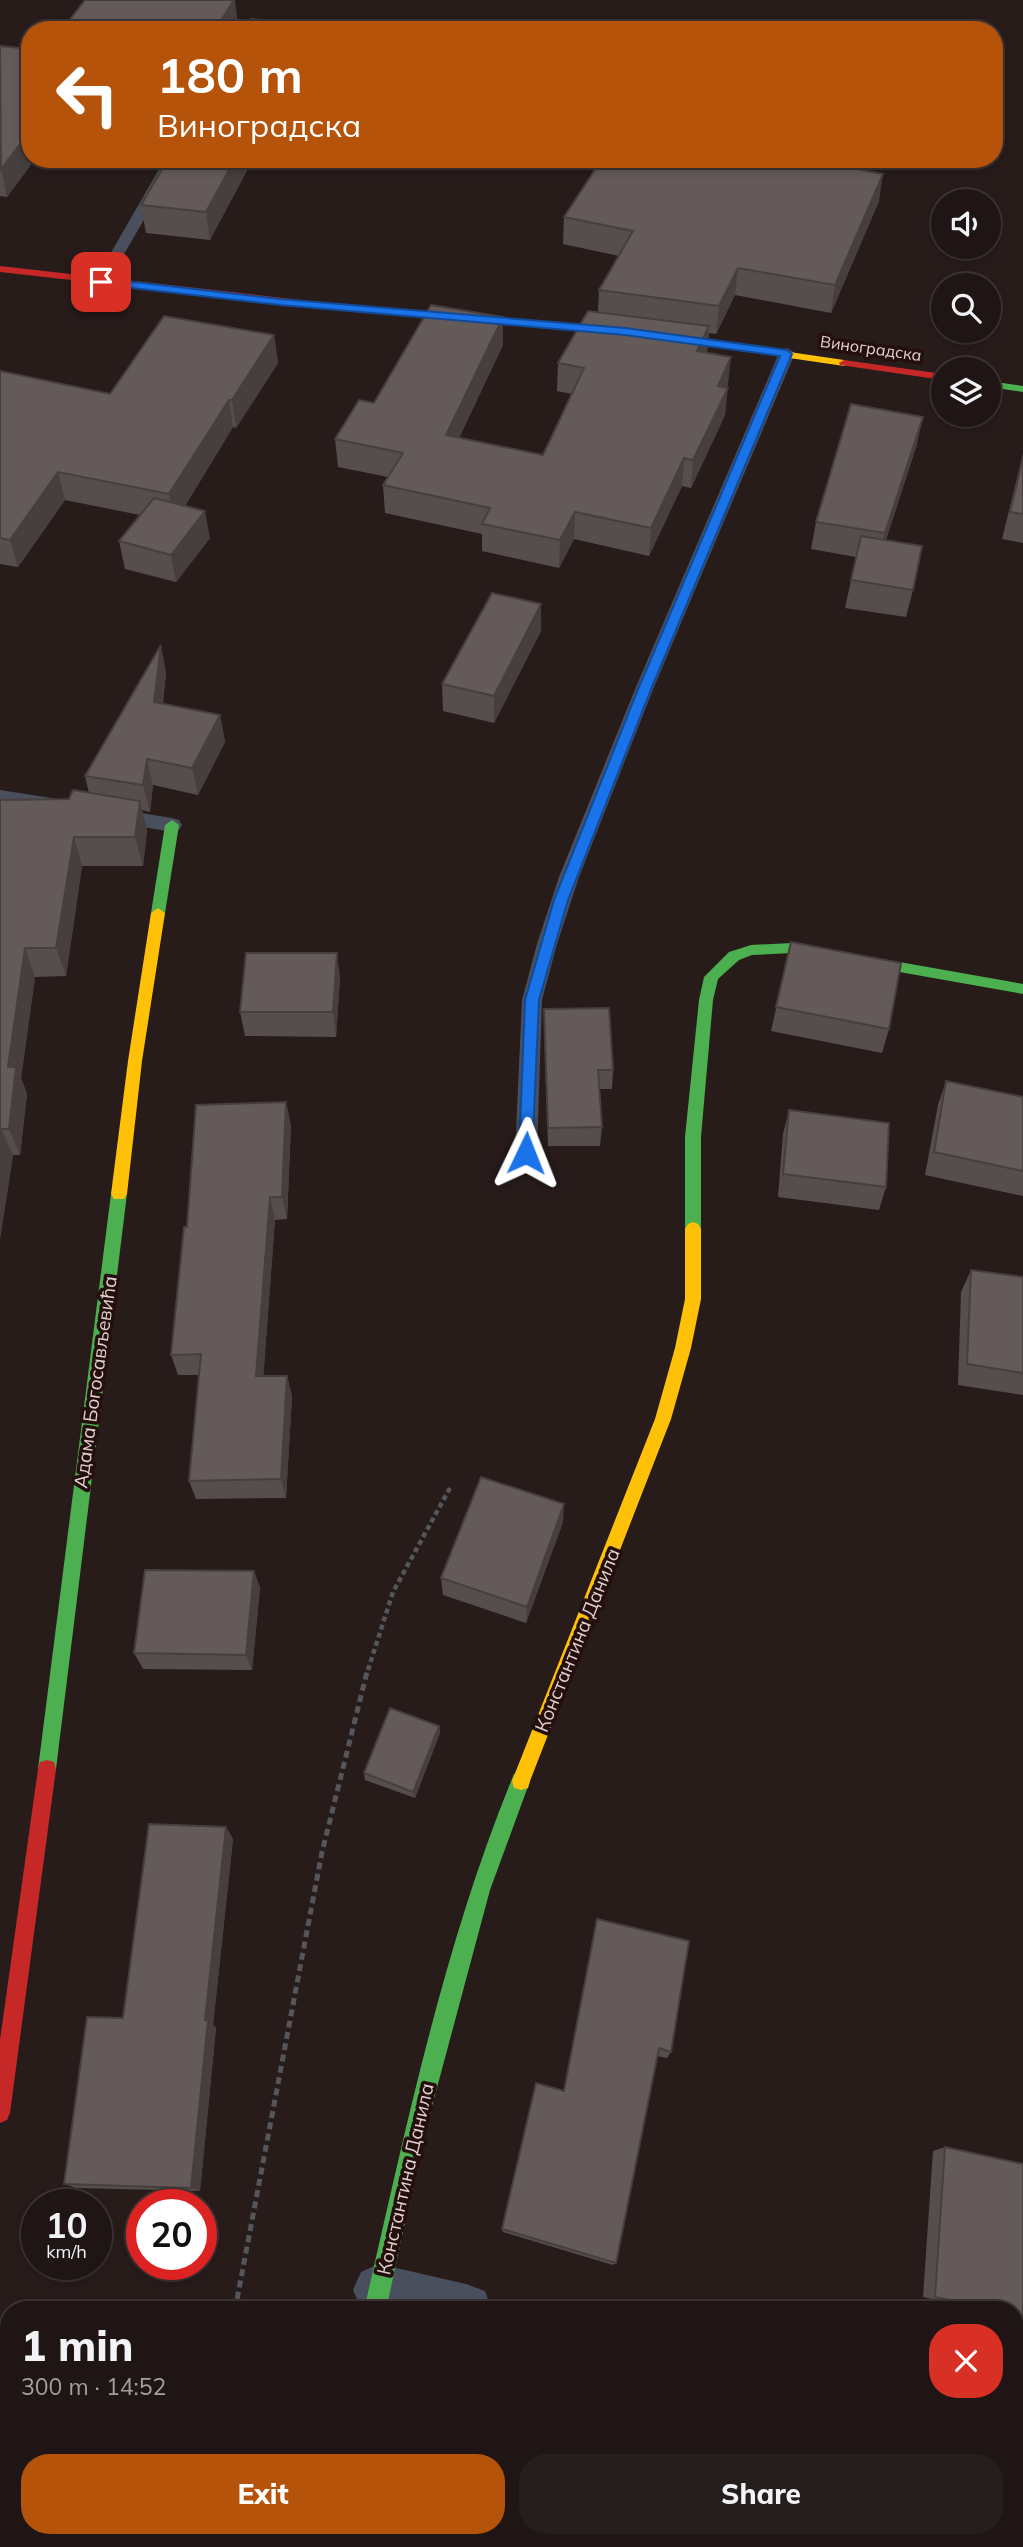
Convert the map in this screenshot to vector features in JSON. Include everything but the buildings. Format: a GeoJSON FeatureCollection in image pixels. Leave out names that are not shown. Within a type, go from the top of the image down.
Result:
{"type":"FeatureCollection","features":[{"type":"Feature","properties":{"kind":"street","name":"Виноградска"},"geometry":{"type":"LineString","coordinates":[[0,269],[280,302],[625,331],[931,375]]}},
{"type":"Feature","properties":{"kind":"street"},"geometry":{"type":"LineString","coordinates":[[1001,386],[1023,389]]}},
{"type":"Feature","properties":{"kind":"street","name":"Адама Богосављевића"},"geometry":{"type":"LineString","coordinates":[[0,2113],[61,1667],[135,1061],[172,825]]}},
{"type":"Feature","properties":{"kind":"street","name":"Константина Данила"},"geometry":{"type":"LineString","coordinates":[[377,2300],[413,2140],[480,1889],[565,1667],[641,1480],[663,1419],[683,1348],[693,1299],[693,1137],[706,1000],[711,977],[734,956],[751,950],[792,948],[1023,989]]}},
{"type":"Feature","properties":{"kind":"lane"},"geometry":{"type":"LineString","coordinates":[[101,282],[167,168]]}},
{"type":"Feature","properties":{"kind":"lane"},"geometry":{"type":"LineString","coordinates":[[526,1153],[532,1000],[561,900],[645,687],[787,354]]}},
{"type":"Feature","properties":{"kind":"lane"},"geometry":{"type":"LineString","coordinates":[[0,797],[66,808]]}},
{"type":"Feature","properties":{"kind":"lane","name":"Адама Богосављевића"},"geometry":{"type":"LineString","coordinates":[[93,812],[172,825]]}},
{"type":"Feature","properties":{"kind":"path"},"geometry":{"type":"LineString","coordinates":[[236,2301],[322,1852],[375,1641],[393,1592],[451,1486]]}},
{"type":"Feature","properties":{"kind":"traffic: fast"},"geometry":{"type":"LineString","coordinates":[[1001,386],[1023,389]]}},
{"type":"Feature","properties":{"kind":"traffic: fast"},"geometry":{"type":"LineString","coordinates":[[158,913],[172,825]]}},
{"type":"Feature","properties":{"kind":"traffic: fast"},"geometry":{"type":"LineString","coordinates":[[693,1229],[693,1137],[706,1000],[711,977],[734,956],[751,950],[792,948],[1023,989]]}},
{"type":"Feature","properties":{"kind":"traffic: fast"},"geometry":{"type":"LineString","coordinates":[[47,1769],[119,1194]]}},
{"type":"Feature","properties":{"kind":"traffic: fast"},"geometry":{"type":"LineString","coordinates":[[377,2301],[413,2140],[480,1890],[521,1781]]}},
{"type":"Feature","properties":{"kind":"traffic: slow"},"geometry":{"type":"LineString","coordinates":[[337,307],[625,331],[844,363]]}},
{"type":"Feature","properties":{"kind":"traffic: slow"},"geometry":{"type":"LineString","coordinates":[[119,1194],[135,1061],[158,913]]}},
{"type":"Feature","properties":{"kind":"traffic: slow"},"geometry":{"type":"LineString","coordinates":[[521,1781],[663,1419],[683,1348],[693,1299],[693,1229]]}},
{"type":"Feature","properties":{"kind":"traffic: jam"},"geometry":{"type":"LineString","coordinates":[[0,269],[337,307]]}},
{"type":"Feature","properties":{"kind":"traffic: jam"},"geometry":{"type":"LineString","coordinates":[[844,363],[931,375]]}},
{"type":"Feature","properties":{"kind":"traffic: jam"},"geometry":{"type":"LineString","coordinates":[[0,2113],[47,1769]]}},
{"type":"Feature","properties":{"kind":"route"},"geometry":{"type":"LineString","coordinates":[[101,282],[280,302],[625,331],[787,354],[645,687],[561,900],[532,1000],[526,1153]]}}]}
